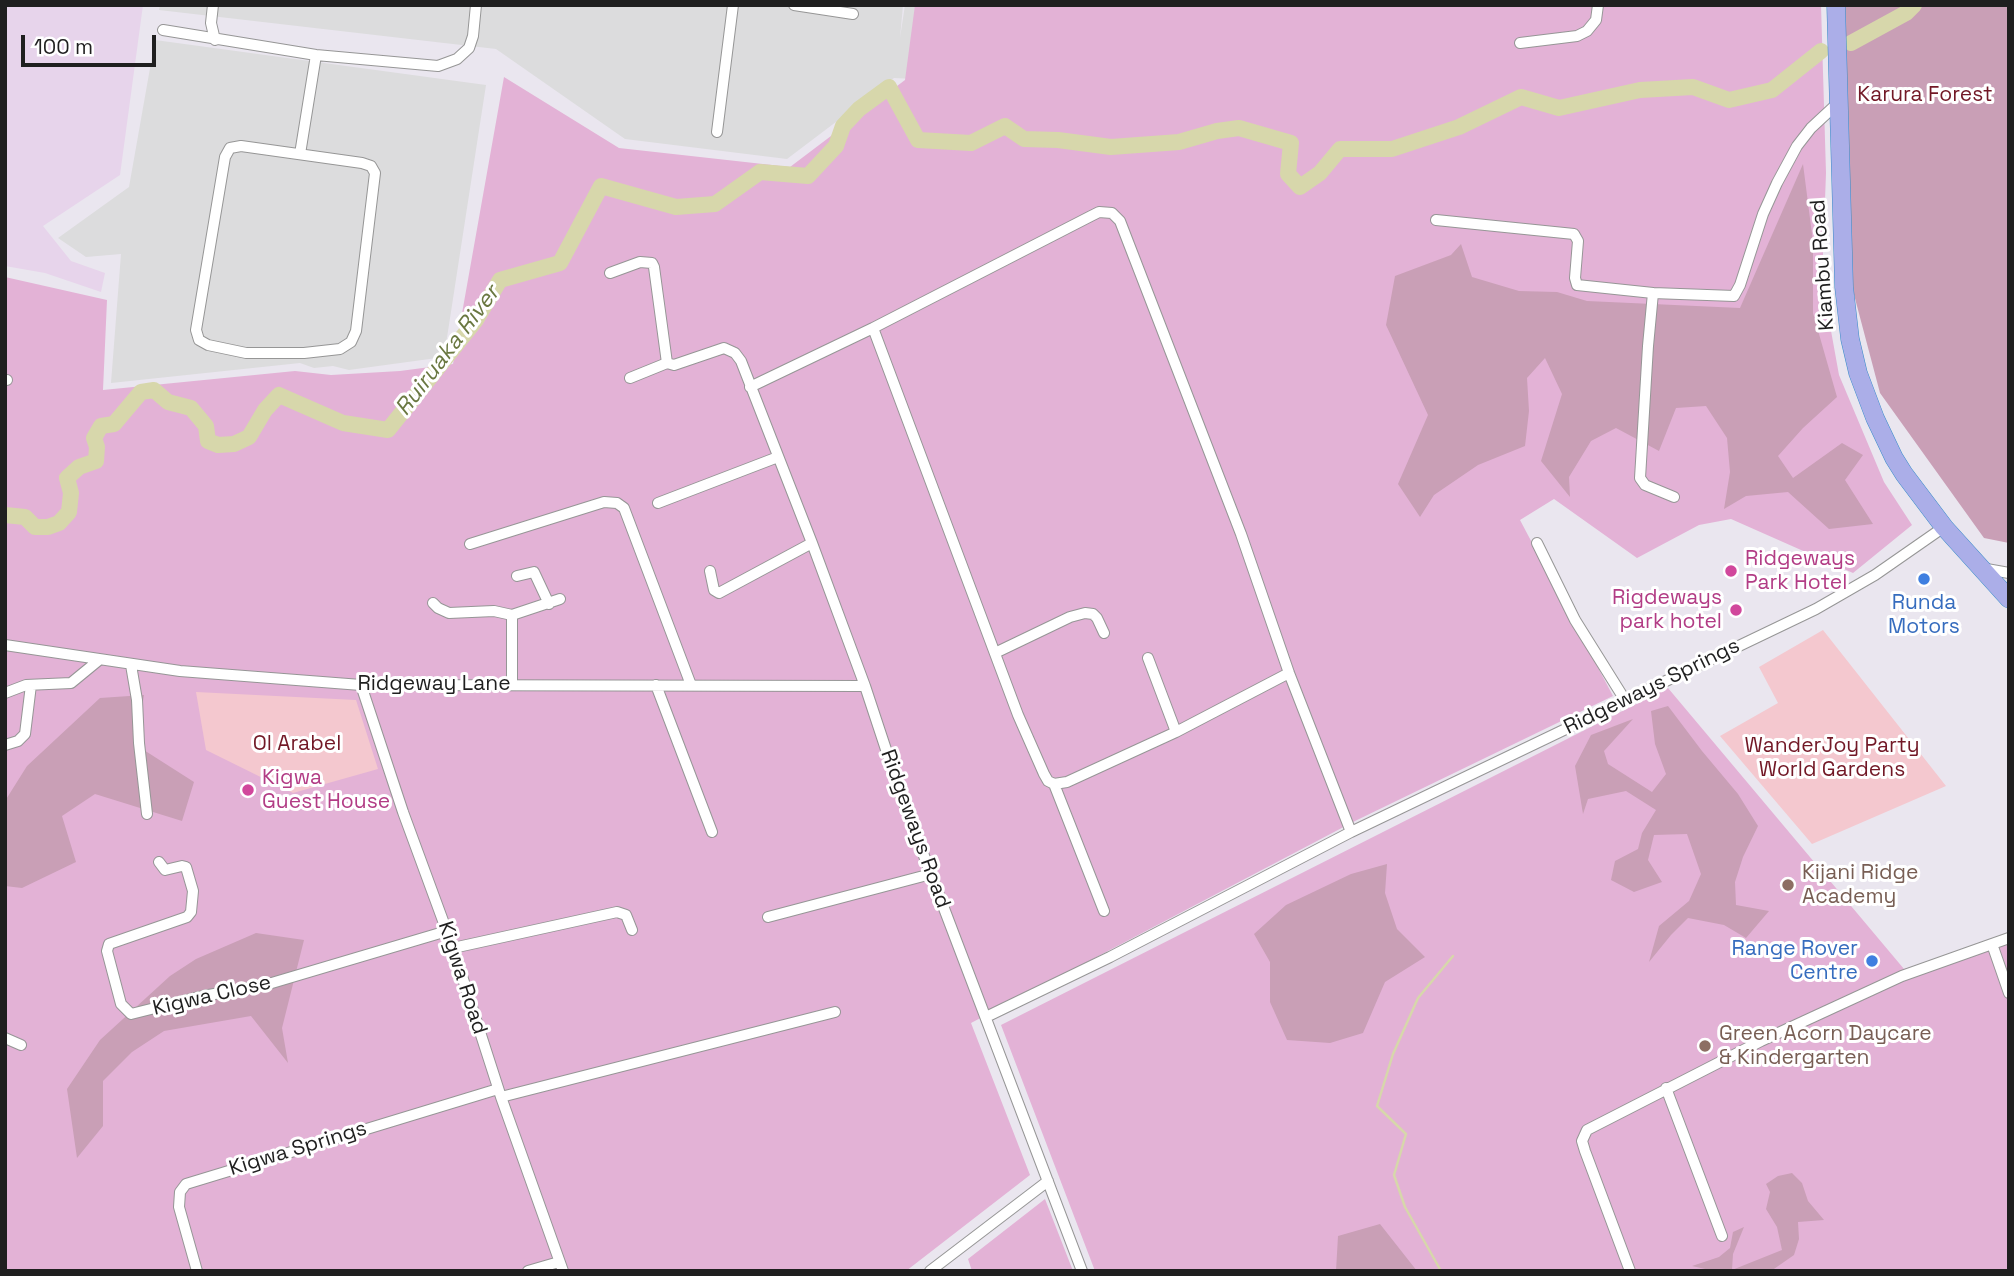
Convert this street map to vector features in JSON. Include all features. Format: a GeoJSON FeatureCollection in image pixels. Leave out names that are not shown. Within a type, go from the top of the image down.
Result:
{"type":"FeatureCollection","features":[{"type":"Feature","properties":{"kind":"highway","name":"Kiambu Road"},"geometry":{"type":"LineString","coordinates":[[1836,5],[1844,287],[1850,339],[1858,373],[1865,395],[1894,458],[1944,527],[2009,599]]}},
{"type":"Feature","properties":{"kind":"street"},"geometry":{"type":"LineString","coordinates":[[214,5],[211,23],[215,40]]}},
{"type":"Feature","properties":{"kind":"street"},"geometry":{"type":"LineString","coordinates":[[163,30],[316,55],[438,66],[448,64],[463,55],[468,48],[473,36],[476,5]]}},
{"type":"Feature","properties":{"kind":"street"},"geometry":{"type":"LineString","coordinates":[[717,132],[733,5]]}},
{"type":"Feature","properties":{"kind":"street"},"geometry":{"type":"LineString","coordinates":[[794,5],[853,15]]}},
{"type":"Feature","properties":{"kind":"street"},"geometry":{"type":"LineString","coordinates":[[1520,43],[1577,36],[1587,31],[1596,20],[1598,5]]}},
{"type":"Feature","properties":{"kind":"street"},"geometry":{"type":"LineString","coordinates":[[300,155],[316,55]]}},
{"type":"Feature","properties":{"kind":"street"},"geometry":{"type":"LineString","coordinates":[[1436,220],[1574,234],[1578,241],[1575,278],[1577,285],[1653,293],[1734,296],[1763,214],[1797,146],[1811,128],[1839,102]]}},
{"type":"Feature","properties":{"kind":"street"},"geometry":{"type":"LineString","coordinates":[[241,146],[300,155],[362,163],[371,166],[375,173],[356,331],[351,342],[340,349],[304,352],[246,352],[208,345],[199,340],[196,330],[225,157],[230,148],[241,146]]}},
{"type":"Feature","properties":{"kind":"street"},"geometry":{"type":"LineString","coordinates":[[750,387],[873,328],[1091,216],[1107,212],[1116,217],[1241,534],[1289,673],[1351,832]]}},
{"type":"Feature","properties":{"kind":"street"},"geometry":{"type":"LineString","coordinates":[[610,273],[640,262],[652,263],[654,267],[667,363],[630,378]]}},
{"type":"Feature","properties":{"kind":"street"},"geometry":{"type":"LineString","coordinates":[[1653,293],[1640,478],[1645,485],[1674,498]]}},
{"type":"Feature","properties":{"kind":"street"},"geometry":{"type":"LineString","coordinates":[[873,328],[1018,715],[1048,781],[1054,784],[1067,782],[1176,732],[1289,673]]}},
{"type":"Feature","properties":{"kind":"street","name":"Ridgeways Road"},"geometry":{"type":"LineString","coordinates":[[667,363],[674,365],[724,348],[735,353],[741,361],[865,686],[902,798],[1082,1271]]}},
{"type":"Feature","properties":{"kind":"street"},"geometry":{"type":"LineString","coordinates":[[658,503],[778,457]]}},
{"type":"Feature","properties":{"kind":"street"},"geometry":{"type":"LineString","coordinates":[[470,544],[604,502],[617,503],[624,508],[691,685]]}},
{"type":"Feature","properties":{"kind":"street","name":"Ridgeways Springs"},"geometry":{"type":"LineString","coordinates":[[986,1017],[1122,951],[1351,832],[1816,609],[1875,575],[1944,527]]}},
{"type":"Feature","properties":{"kind":"street"},"geometry":{"type":"LineString","coordinates":[[1536,543],[1575,620],[1625,700]]}},
{"type":"Feature","properties":{"kind":"street"},"geometry":{"type":"LineString","coordinates":[[710,571],[715,592],[719,593],[812,544]]}},
{"type":"Feature","properties":{"kind":"street"},"geometry":{"type":"LineString","coordinates":[[1981,568],[2009,573]]}},
{"type":"Feature","properties":{"kind":"street"},"geometry":{"type":"LineString","coordinates":[[433,603],[449,613],[494,611],[512,615],[554,601],[534,572],[517,576]]}},
{"type":"Feature","properties":{"kind":"street"},"geometry":{"type":"LineString","coordinates":[[995,653],[1070,617],[1085,613],[1093,614],[1097,618],[1104,633]]}},
{"type":"Feature","properties":{"kind":"street"},"geometry":{"type":"LineString","coordinates":[[512,615],[512,684]]}},
{"type":"Feature","properties":{"kind":"street","name":"Ridgeway Lane"},"geometry":{"type":"LineString","coordinates":[[5,645],[131,665],[362,685],[865,686]]}},
{"type":"Feature","properties":{"kind":"street"},"geometry":{"type":"LineString","coordinates":[[1148,658],[1176,732]]}},
{"type":"Feature","properties":{"kind":"street"},"geometry":{"type":"LineString","coordinates":[[5,693],[31,685],[71,683],[99,660]]}},
{"type":"Feature","properties":{"kind":"street"},"geometry":{"type":"LineString","coordinates":[[131,665],[137,700],[147,814]]}},
{"type":"Feature","properties":{"kind":"street"},"geometry":{"type":"LineString","coordinates":[[5,745],[18,741],[25,734],[31,685]]}},
{"type":"Feature","properties":{"kind":"street","name":"Kigwa Road"},"geometry":{"type":"LineString","coordinates":[[362,685],[403,812],[453,948],[500,1093],[561,1266]]}},
{"type":"Feature","properties":{"kind":"street"},"geometry":{"type":"LineString","coordinates":[[656,685],[712,832]]}},
{"type":"Feature","properties":{"kind":"street"},"geometry":{"type":"LineString","coordinates":[[1054,784],[1104,911]]}},
{"type":"Feature","properties":{"kind":"street","name":"Kigwa Close"},"geometry":{"type":"LineString","coordinates":[[159,862],[165,870],[186,867],[193,891],[191,912],[187,917],[109,944],[107,951],[121,1004],[131,1014],[212,994],[265,985],[447,931]]}},
{"type":"Feature","properties":{"kind":"street"},"geometry":{"type":"LineString","coordinates":[[768,917],[931,874]]}},
{"type":"Feature","properties":{"kind":"street"},"geometry":{"type":"LineString","coordinates":[[453,948],[617,912],[626,915],[632,930]]}},
{"type":"Feature","properties":{"kind":"street"},"geometry":{"type":"LineString","coordinates":[[1630,1271],[1582,1141],[1593,1124],[1761,1041],[1902,976],[2009,938]]}},
{"type":"Feature","properties":{"kind":"street"},"geometry":{"type":"LineString","coordinates":[[1992,944],[2009,993]]}},
{"type":"Feature","properties":{"kind":"street"},"geometry":{"type":"LineString","coordinates":[[500,1093],[835,1012]]}},
{"type":"Feature","properties":{"kind":"street"},"geometry":{"type":"LineString","coordinates":[[5,1038],[21,1045]]}},
{"type":"Feature","properties":{"kind":"street"},"geometry":{"type":"LineString","coordinates":[[1666,1088],[1722,1236]]}},
{"type":"Feature","properties":{"kind":"street","name":"Kigwa Springs"},"geometry":{"type":"LineString","coordinates":[[197,1271],[179,1207],[180,1192],[186,1184],[500,1093]]}},
{"type":"Feature","properties":{"kind":"street"},"geometry":{"type":"LineString","coordinates":[[930,1271],[1048,1181]]}},
{"type":"Feature","properties":{"kind":"street"},"geometry":{"type":"LineString","coordinates":[[528,1271],[561,1266]]}},
{"type":"Feature","properties":{"kind":"shaded area"},"geometry":{"type":"Polygon","coordinates":[[[5,5],[143,5],[120,175],[43,226],[71,261],[105,273],[101,292],[45,273],[5,266],[5,5]]]}},
{"type":"Feature","properties":{"kind":"shaded area"},"geometry":{"type":"Polygon","coordinates":[[[160,5],[903,5],[900,38],[905,5],[1474,5],[1453,105],[894,78],[787,159],[625,139],[496,49],[159,10],[160,5]]]}},
{"type":"Feature","properties":{"kind":"shaded area"},"geometry":{"type":"Polygon","coordinates":[[[155,40],[486,85],[444,357],[349,370],[333,366],[314,368],[300,363],[111,383],[121,254],[86,257],[58,238],[129,187],[155,40]]]}},
{"type":"Feature","properties":{"kind":"green space"},"geometry":{"type":"Polygon","coordinates":[[[915,5],[1821,5],[1826,173],[1822,281],[1839,375],[1884,482],[1912,525],[1853,573],[1731,519],[1699,525],[1637,558],[1554,499],[1520,520],[1613,696],[1355,821],[971,1023],[1030,1175],[906,1271],[5,1271],[5,277],[107,300],[103,390],[295,371],[331,375],[400,371],[453,364],[504,77],[619,148],[790,167],[905,80],[915,5]]]}},
{"type":"Feature","properties":{"kind":"green space","name":"Karura Forest"},"geometry":{"type":"Polygon","coordinates":[[[1839,5],[2009,5],[2009,543],[1984,538],[1880,393],[1843,253],[1839,5]]]}},
{"type":"Feature","properties":{"kind":"green space"},"geometry":{"type":"Polygon","coordinates":[[[1803,164],[1813,242],[1813,313],[1837,397],[1803,428],[1778,456],[1793,478],[1842,443],[1863,455],[1845,480],[1873,524],[1829,529],[1788,492],[1746,496],[1724,509],[1730,472],[1727,438],[1706,406],[1676,408],[1659,451],[1616,428],[1591,441],[1569,477],[1570,497],[1541,461],[1562,394],[1545,358],[1527,378],[1529,411],[1525,446],[1478,465],[1434,495],[1420,517],[1398,484],[1428,415],[1386,325],[1395,276],[1451,255],[1461,244],[1472,277],[1519,291],[1557,292],[1587,301],[1740,308],[1803,164]]]}},
{"type":"Feature","properties":{"kind":"green space","name":"WanderJoy Party World Gardens"},"geometry":{"type":"Polygon","coordinates":[[[1823,630],[1946,786],[1812,844],[1720,736],[1778,703],[1759,667],[1823,630]]]}},
{"type":"Feature","properties":{"kind":"green space"},"geometry":{"type":"Polygon","coordinates":[[[1668,688],[1904,969],[2009,938],[2009,1271],[1095,1271],[1001,1025],[1668,688]]]}},
{"type":"Feature","properties":{"kind":"green space","name":"Ol Arabel"},"geometry":{"type":"Polygon","coordinates":[[[196,692],[356,700],[378,769],[293,793],[206,750],[196,692]]]}},
{"type":"Feature","properties":{"kind":"green space"},"geometry":{"type":"Polygon","coordinates":[[[144,695],[136,745],[194,782],[182,821],[95,794],[62,816],[76,862],[22,888],[5,886],[5,801],[27,766],[100,698],[144,695]]]}},
{"type":"Feature","properties":{"kind":"green space"},"geometry":{"type":"Polygon","coordinates":[[[1668,706],[1738,794],[1758,826],[1735,882],[1736,905],[1769,911],[1746,938],[1724,925],[1688,918],[1649,962],[1659,926],[1689,901],[1701,874],[1687,834],[1654,835],[1648,860],[1662,882],[1634,892],[1611,880],[1615,861],[1638,849],[1642,833],[1656,810],[1626,791],[1588,799],[1583,814],[1575,766],[1591,735],[1633,719],[1604,751],[1608,764],[1652,792],[1666,774],[1655,744],[1651,711],[1668,706]]]}},
{"type":"Feature","properties":{"kind":"green space"},"geometry":{"type":"Polygon","coordinates":[[[1387,864],[1385,893],[1397,929],[1425,957],[1385,982],[1363,1033],[1330,1043],[1287,1040],[1270,1002],[1270,962],[1254,934],[1286,905],[1351,874],[1387,864]]]}},
{"type":"Feature","properties":{"kind":"green space"},"geometry":{"type":"Polygon","coordinates":[[[256,933],[304,940],[282,1028],[288,1063],[251,1016],[164,1031],[132,1052],[103,1081],[103,1126],[77,1158],[67,1089],[100,1040],[170,976],[196,959],[256,933]]]}},
{"type":"Feature","properties":{"kind":"green space"},"geometry":{"type":"Polygon","coordinates":[[[1792,1173],[1802,1183],[1808,1201],[1824,1220],[1798,1222],[1799,1239],[1794,1255],[1771,1271],[1714,1271],[1692,1266],[1719,1257],[1730,1248],[1733,1232],[1744,1227],[1733,1254],[1732,1270],[1782,1250],[1777,1227],[1766,1209],[1770,1192],[1766,1184],[1778,1176],[1792,1173]]]}},
{"type":"Feature","properties":{"kind":"green space"},"geometry":{"type":"Polygon","coordinates":[[[1045,1199],[1073,1271],[972,1271],[968,1259],[1045,1199]]]}},
{"type":"Feature","properties":{"kind":"green space"},"geometry":{"type":"Polygon","coordinates":[[[1380,1224],[1417,1271],[1336,1271],[1338,1236],[1380,1224]]]}},
{"type":"Feature","properties":{"kind":"waterway","name":"Ruiruaka River"},"geometry":{"type":"LineString","coordinates":[[1851,43],[1906,13],[1914,5]]}},
{"type":"Feature","properties":{"kind":"waterway","name":"Ruiruaka River"},"geometry":{"type":"LineString","coordinates":[[5,515],[25,517],[35,527],[48,527],[59,523],[69,512],[71,493],[67,478],[79,467],[96,461],[97,447],[94,438],[101,426],[114,424],[141,392],[154,390],[168,402],[191,408],[206,426],[208,441],[218,445],[234,444],[249,437],[265,410],[279,395],[343,423],[388,430],[476,320],[500,280],[560,263],[601,186],[676,207],[715,204],[760,172],[808,176],[836,146],[843,126],[859,109],[889,87],[918,140],[971,143],[1005,126],[1024,139],[1058,140],[1111,147],[1179,142],[1239,128],[1291,143],[1288,174],[1300,187],[1320,173],[1340,149],[1392,149],[1459,127],[1521,97],[1559,108],[1640,90],[1693,87],[1729,100],[1772,90],[1821,51]]}},
{"type":"Feature","properties":{"kind":"waterway"},"geometry":{"type":"LineString","coordinates":[[1441,1271],[1405,1207],[1394,1175],[1406,1134],[1377,1106],[1393,1054],[1418,998],[1453,956]]}},
{"type":"Feature","properties":{"kind":"place","name":"Ridgeways Park Hotel"},"geometry":{"type":"Point","coordinates":[1731,571]}},
{"type":"Feature","properties":{"kind":"place","name":"Runda Motors"},"geometry":{"type":"Point","coordinates":[1924,579]}},
{"type":"Feature","properties":{"kind":"place","name":"Rigdeways park hotel"},"geometry":{"type":"Point","coordinates":[1736,610]}},
{"type":"Feature","properties":{"kind":"place","name":"Kigwa Guest House"},"geometry":{"type":"Point","coordinates":[248,790]}},
{"type":"Feature","properties":{"kind":"place","name":"Kijani Ridge Academy"},"geometry":{"type":"Point","coordinates":[1788,885]}},
{"type":"Feature","properties":{"kind":"place","name":"Range Rover Centre"},"geometry":{"type":"Point","coordinates":[1872,961]}},
{"type":"Feature","properties":{"kind":"place","name":"Green Acorn Daycare & Kindergarten"},"geometry":{"type":"Point","coordinates":[1705,1046]}}]}
